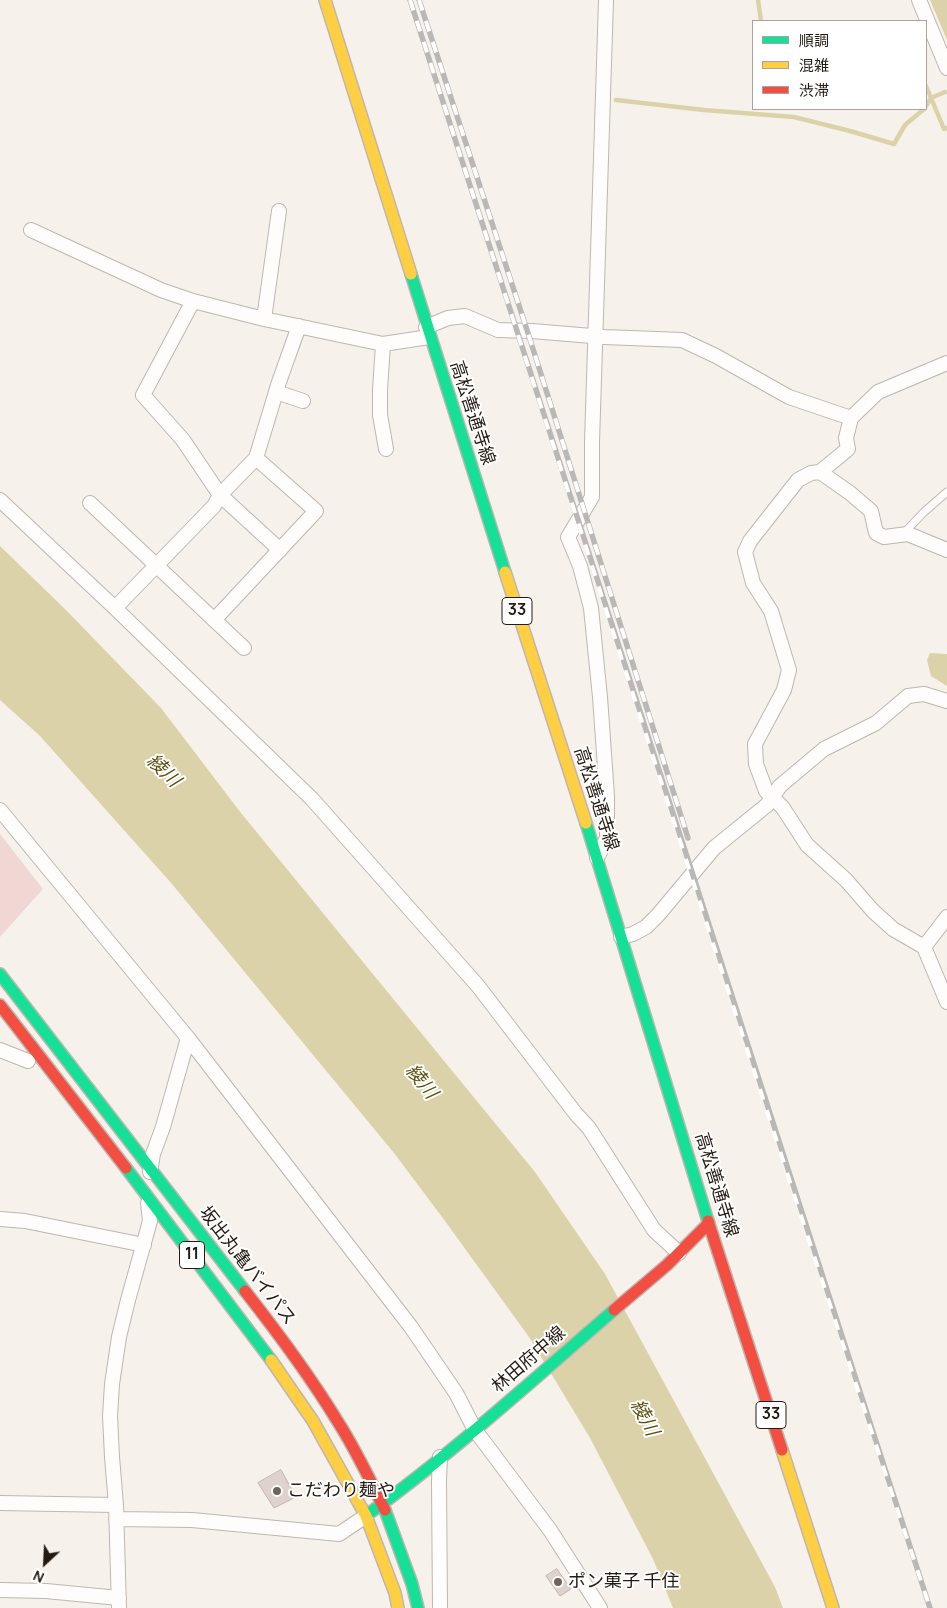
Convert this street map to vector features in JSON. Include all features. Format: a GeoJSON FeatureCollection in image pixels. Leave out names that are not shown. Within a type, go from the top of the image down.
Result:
{"type":"FeatureCollection","features":[{"type":"Feature","properties":{"kind":"main road","name":"高松善通寺線"},"geometry":{"type":"LineString","coordinates":[[325,0],[428,332],[597,858],[709,1223],[833,1608]]}},
{"type":"Feature","properties":{"kind":"main road","name":"坂出丸亀バイパス"},"geometry":{"type":"LineString","coordinates":[[0,974],[289,1347],[340,1425],[383,1504],[397,1538],[418,1608]]}},
{"type":"Feature","properties":{"kind":"main road","name":"坂出丸亀バイパス"},"geometry":{"type":"LineString","coordinates":[[0,1005],[273,1362],[313,1421],[366,1516],[395,1593],[398,1608]]}},
{"type":"Feature","properties":{"kind":"main road","name":"林田府中線"},"geometry":{"type":"LineString","coordinates":[[366,1516],[408,1485],[480,1426],[667,1265],[709,1223]]}},
{"type":"Feature","properties":{"kind":"street"},"geometry":{"type":"LineString","coordinates":[[597,858],[607,838],[607,796],[600,696],[591,608],[580,566],[568,537],[592,497],[592,442],[606,0]]}},
{"type":"Feature","properties":{"kind":"street"},"geometry":{"type":"LineString","coordinates":[[919,0],[947,68]]}},
{"type":"Feature","properties":{"kind":"street"},"geometry":{"type":"LineString","coordinates":[[264,319],[279,211]]}},
{"type":"Feature","properties":{"kind":"street"},"geometry":{"type":"LineString","coordinates":[[32,230],[161,290],[193,301],[264,319],[383,344],[428,332],[448,318],[465,316],[498,330],[682,340],[716,356],[789,397],[851,418]]}},
{"type":"Feature","properties":{"kind":"street"},"geometry":{"type":"LineString","coordinates":[[193,301],[143,395],[183,440],[220,496],[280,550]]}},
{"type":"Feature","properties":{"kind":"street"},"geometry":{"type":"LineString","coordinates":[[115,608],[214,506],[220,496],[256,458],[299,326]]}},
{"type":"Feature","properties":{"kind":"street"},"geometry":{"type":"LineString","coordinates":[[383,344],[380,415],[386,449]]}},
{"type":"Feature","properties":{"kind":"street"},"geometry":{"type":"LineString","coordinates":[[946,1000],[924,947],[893,929],[873,911],[846,880],[807,845],[783,808],[766,791],[756,764],[755,744],[784,690],[789,670],[771,611],[753,583],[745,552],[750,541],[798,480],[812,473],[820,472],[848,449],[846,438],[851,418],[878,392],[947,363]]}},
{"type":"Feature","properties":{"kind":"street"},"geometry":{"type":"LineString","coordinates":[[276,392],[303,400]]}},
{"type":"Feature","properties":{"kind":"street"},"geometry":{"type":"LineString","coordinates":[[366,408],[380,407]]}},
{"type":"Feature","properties":{"kind":"street"},"geometry":{"type":"LineString","coordinates":[[214,620],[316,511],[256,458]]}},
{"type":"Feature","properties":{"kind":"street"},"geometry":{"type":"LineString","coordinates":[[820,472],[850,493],[871,511],[876,534],[884,537],[908,534],[947,550]]}},
{"type":"Feature","properties":{"kind":"street"},"geometry":{"type":"LineString","coordinates":[[0,500],[115,608],[312,799],[478,986],[576,1114],[589,1128],[654,1230],[679,1253]]}},
{"type":"Feature","properties":{"kind":"street"},"geometry":{"type":"LineString","coordinates":[[90,503],[244,648]]}},
{"type":"Feature","properties":{"kind":"street"},"geometry":{"type":"LineString","coordinates":[[621,937],[633,934],[646,927],[714,848],[767,805],[780,786],[824,749],[876,723],[908,696],[924,694],[947,700]]}},
{"type":"Feature","properties":{"kind":"street"},"geometry":{"type":"LineString","coordinates":[[0,810],[188,1038],[412,1327],[550,1530],[600,1608]]}},
{"type":"Feature","properties":{"kind":"street"},"geometry":{"type":"LineString","coordinates":[[924,947],[947,917]]}},
{"type":"Feature","properties":{"kind":"street"},"geometry":{"type":"LineString","coordinates":[[0,1590],[46,1591],[119,1603],[110,1416],[112,1384],[121,1328],[150,1221],[147,1196],[150,1170],[188,1038]]}},
{"type":"Feature","properties":{"kind":"street"},"geometry":{"type":"LineString","coordinates":[[0,1050],[28,1061]]}},
{"type":"Feature","properties":{"kind":"street"},"geometry":{"type":"LineString","coordinates":[[0,1219],[25,1221],[144,1245]]}},
{"type":"Feature","properties":{"kind":"street"},"geometry":{"type":"LineString","coordinates":[[440,1457],[440,1608]]}},
{"type":"Feature","properties":{"kind":"street"},"geometry":{"type":"LineString","coordinates":[[0,1503],[116,1512],[339,1534],[366,1516]]}},
{"type":"Feature","properties":{"kind":"lane"},"geometry":{"type":"LineString","coordinates":[[902,534],[947,492]]}},
{"type":"Feature","properties":{"kind":"shaded area"},"geometry":{"type":"Polygon","coordinates":[[[0,834],[43,889],[0,937],[0,834]]]}},
{"type":"Feature","properties":{"kind":"water"},"geometry":{"type":"Polygon","coordinates":[[[930,0],[947,0],[947,40],[930,0]]]}},
{"type":"Feature","properties":{"kind":"water","name":"綾川"},"geometry":{"type":"Polygon","coordinates":[[[0,546],[65,609],[161,708],[241,813],[535,1172],[605,1274],[775,1587],[783,1608],[673,1608],[653,1559],[590,1438],[529,1337],[445,1221],[394,1153],[172,884],[40,736],[0,700],[0,546]]]}},
{"type":"Feature","properties":{"kind":"water"},"geometry":{"type":"Polygon","coordinates":[[[930,653],[947,654],[947,686],[931,676],[927,660],[930,653]]]}},
{"type":"Feature","properties":{"kind":"building"},"geometry":{"type":"Polygon","coordinates":[[[281,1470],[296,1497],[274,1508],[258,1483],[281,1470]]]}},
{"type":"Feature","properties":{"kind":"building","name":"ポン菓子 千住"},"geometry":{"type":"Polygon","coordinates":[[[557,1569],[571,1589],[560,1596],[546,1576],[557,1569]]]}},
{"type":"Feature","properties":{"kind":"waterway"},"geometry":{"type":"LineString","coordinates":[[758,0],[761,20]]}},
{"type":"Feature","properties":{"kind":"waterway"},"geometry":{"type":"LineString","coordinates":[[927,88],[944,129],[947,128]]}},
{"type":"Feature","properties":{"kind":"waterway"},"geometry":{"type":"LineString","coordinates":[[927,104],[931,98],[945,92]]}},
{"type":"Feature","properties":{"kind":"waterway"},"geometry":{"type":"LineString","coordinates":[[616,100],[704,110],[794,117],[894,144],[905,125],[923,110]]}},
{"type":"Feature","properties":{"kind":"railway"},"geometry":{"type":"LineString","coordinates":[[410,0],[733,1006],[930,1608]]}},
{"type":"Feature","properties":{"kind":"railway"},"geometry":{"type":"LineString","coordinates":[[419,0],[527,330],[688,838]]}},
{"type":"Feature","properties":{"kind":"traffic: fast"},"geometry":{"type":"LineString","coordinates":[[411,274],[505,572]]}},
{"type":"Feature","properties":{"kind":"traffic: fast"},"geometry":{"type":"LineString","coordinates":[[586,823],[708,1221]]}},
{"type":"Feature","properties":{"kind":"traffic: fast"},"geometry":{"type":"LineString","coordinates":[[0,974],[245,1291]]}},
{"type":"Feature","properties":{"kind":"traffic: fast"},"geometry":{"type":"LineString","coordinates":[[126,1168],[271,1360]]}},
{"type":"Feature","properties":{"kind":"traffic: fast"},"geometry":{"type":"LineString","coordinates":[[371,1512],[464,1439],[614,1310]]}},
{"type":"Feature","properties":{"kind":"traffic: fast"},"geometry":{"type":"LineString","coordinates":[[385,1510],[412,1584],[418,1608]]}},
{"type":"Feature","properties":{"kind":"traffic: slow"},"geometry":{"type":"LineString","coordinates":[[325,0],[411,274]]}},
{"type":"Feature","properties":{"kind":"traffic: slow"},"geometry":{"type":"LineString","coordinates":[[505,572],[586,823]]}},
{"type":"Feature","properties":{"kind":"traffic: slow"},"geometry":{"type":"LineString","coordinates":[[271,1360],[313,1421],[366,1516],[395,1593],[398,1608]]}},
{"type":"Feature","properties":{"kind":"traffic: slow"},"geometry":{"type":"LineString","coordinates":[[782,1450],[833,1608]]}},
{"type":"Feature","properties":{"kind":"traffic: jam"},"geometry":{"type":"LineString","coordinates":[[0,1005],[126,1168]]}},
{"type":"Feature","properties":{"kind":"traffic: jam"},"geometry":{"type":"LineString","coordinates":[[708,1221],[782,1450]]}},
{"type":"Feature","properties":{"kind":"traffic: jam"},"geometry":{"type":"LineString","coordinates":[[614,1310],[667,1265],[709,1223]]}},
{"type":"Feature","properties":{"kind":"traffic: jam"},"geometry":{"type":"LineString","coordinates":[[245,1291],[293,1355],[345,1433],[385,1510]]}},
{"type":"Feature","properties":{"kind":"place","name":"こだわり麺や"},"geometry":{"type":"Point","coordinates":[277,1491]}},
{"type":"Feature","properties":{"kind":"place","name":"ポン菓子 千住"},"geometry":{"type":"Point","coordinates":[558,1582]}}]}
